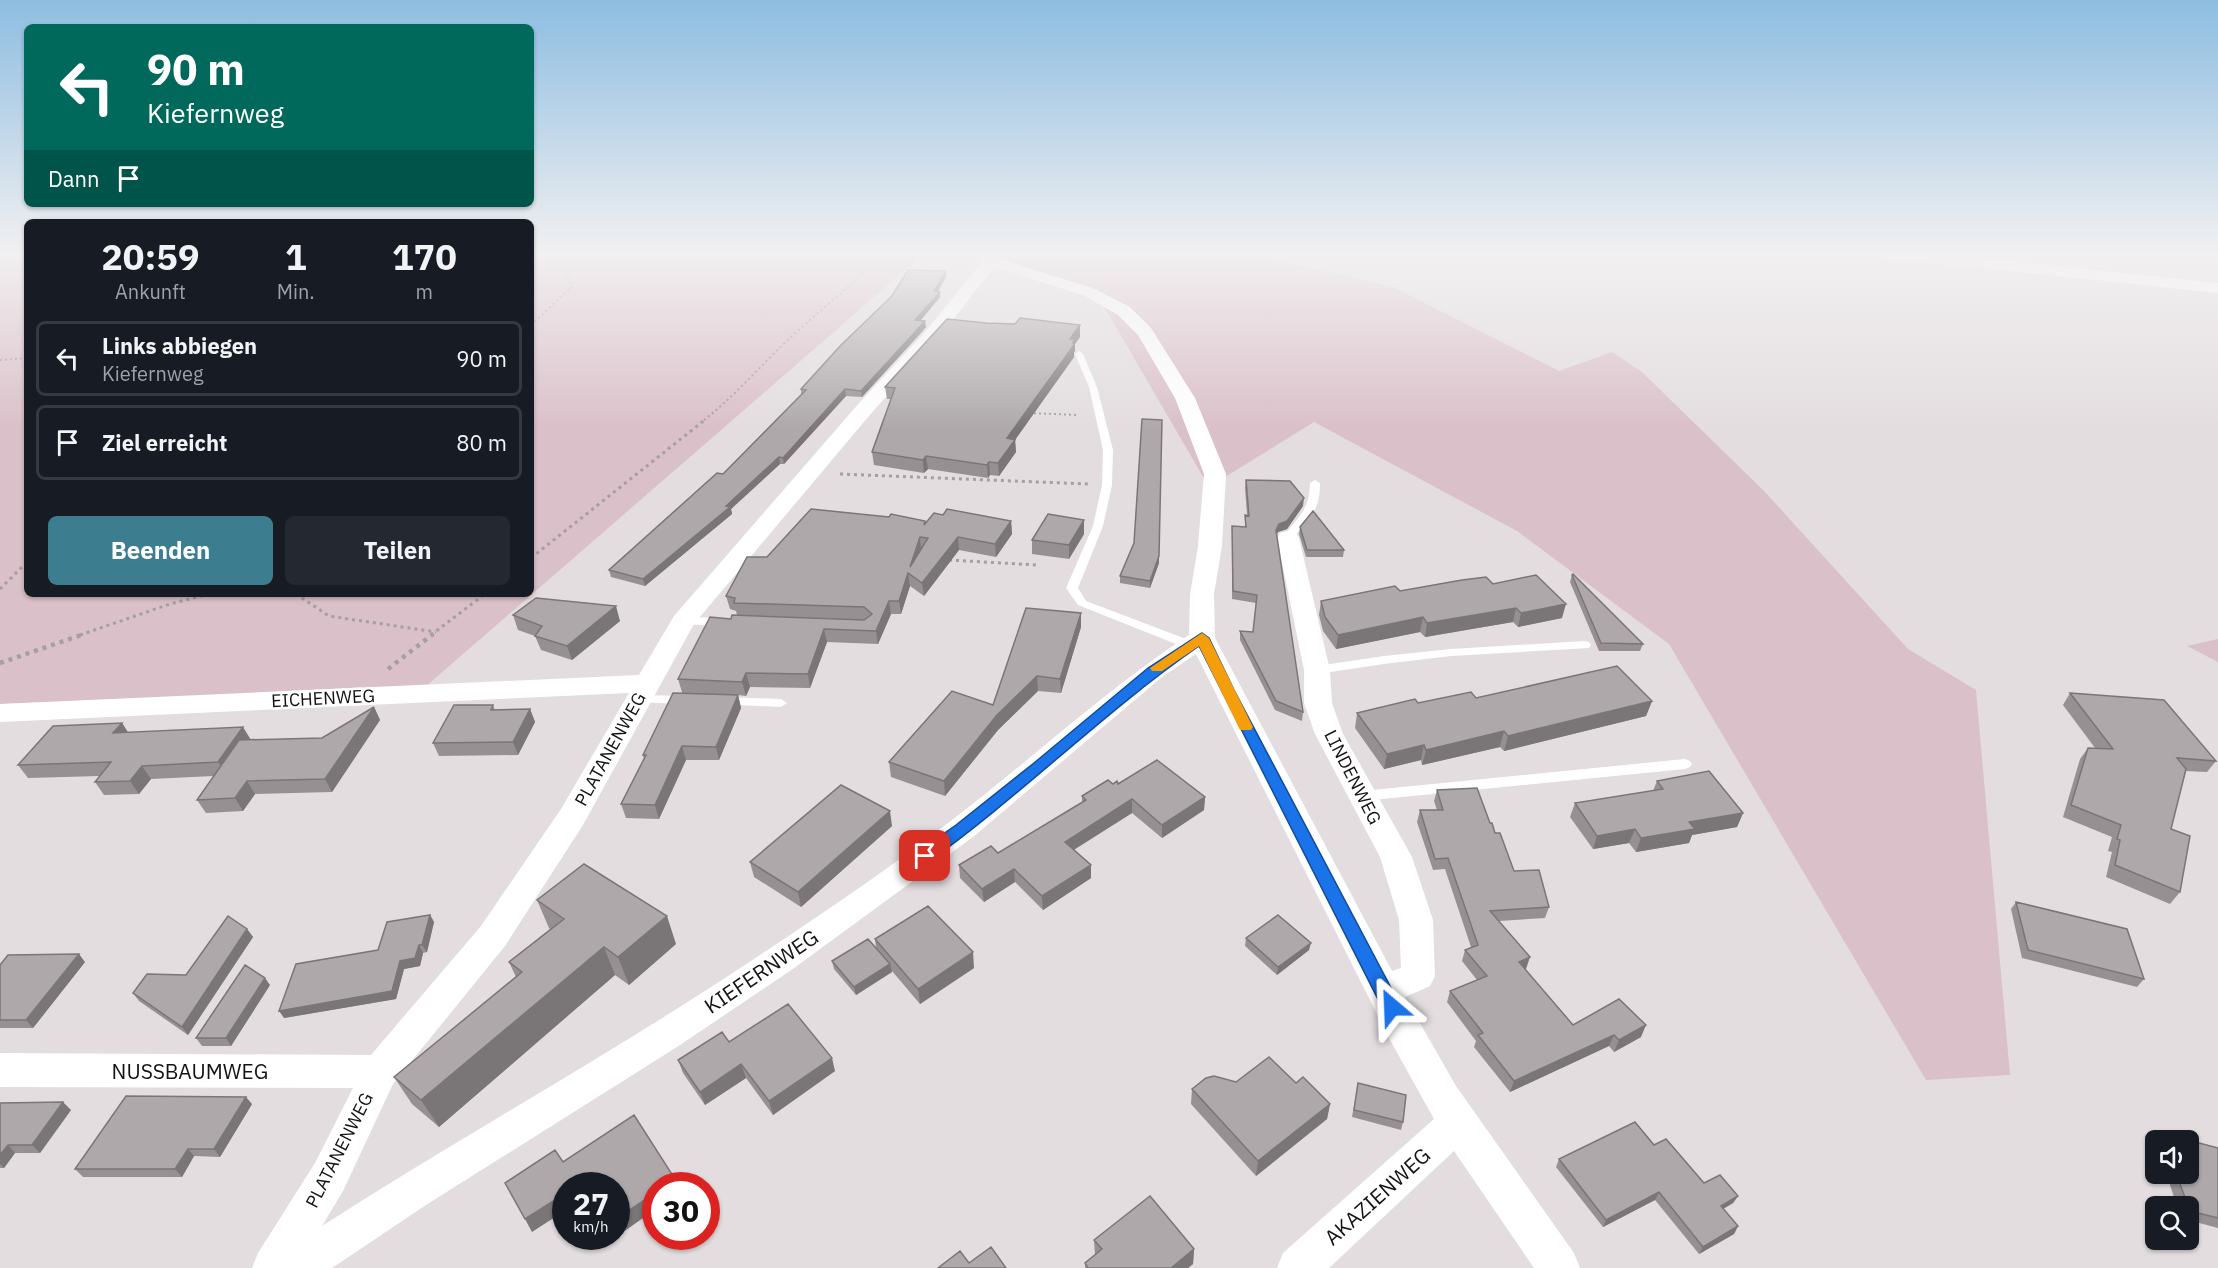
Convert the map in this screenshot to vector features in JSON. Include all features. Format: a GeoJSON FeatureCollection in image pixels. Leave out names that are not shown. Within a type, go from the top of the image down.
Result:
{"type":"FeatureCollection","features":[{"type":"Feature","properties":{"kind":"street","name":"PLATANENWEG"},"geometry":{"type":"LineString","coordinates":[[273,1268],[329,1177],[380,1072],[493,936],[572,817],[683,621],[867,406],[931,336],[947,311]]}},
{"type":"Feature","properties":{"kind":"street"},"geometry":{"type":"LineString","coordinates":[[1125,311],[1145,332],[1185,398],[1208,450],[1215,474],[1210,546],[1196,641],[1232,701],[1400,1024],[1457,1123],[1559,1268]]}},
{"type":"Feature","properties":{"kind":"street","name":"LINDENWEG"},"geometry":{"type":"LineString","coordinates":[[1288,538],[1317,670],[1318,703],[1329,734],[1396,857],[1416,920],[1418,976],[1384,990]]}},
{"type":"Feature","properties":{"kind":"street","name":"KIEFERNWEG"},"geometry":{"type":"LineString","coordinates":[[295,1268],[412,1191],[664,1036],[778,961],[962,829],[1153,671],[1196,641]]}},
{"type":"Feature","properties":{"kind":"street","name":"EICHENWEG"},"geometry":{"type":"LineString","coordinates":[[0,713],[352,697],[643,691]]}},
{"type":"Feature","properties":{"kind":"street","name":"NUSSBAUMWEG"},"geometry":{"type":"LineString","coordinates":[[0,1070],[380,1072]]}},
{"type":"Feature","properties":{"kind":"street","name":"AKAZIENWEG"},"geometry":{"type":"LineString","coordinates":[[1298,1268],[1457,1123]]}},
{"type":"Feature","properties":{"kind":"lane"},"geometry":{"type":"LineString","coordinates":[[1079,354],[1093,387],[1098,416],[1108,450],[1107,485],[1098,526],[1072,588],[1082,603],[1196,641]]}},
{"type":"Feature","properties":{"kind":"lane"},"geometry":{"type":"LineString","coordinates":[[1288,538],[1312,511],[1316,502],[1315,483]]}},
{"type":"Feature","properties":{"kind":"lane"},"geometry":{"type":"LineString","coordinates":[[683,621],[729,622]]}},
{"type":"Feature","properties":{"kind":"lane"},"geometry":{"type":"LineString","coordinates":[[1317,670],[1421,655],[1585,645]]}},
{"type":"Feature","properties":{"kind":"lane"},"geometry":{"type":"LineString","coordinates":[[643,691],[704,701],[781,703]]}},
{"type":"Feature","properties":{"kind":"lane"},"geometry":{"type":"LineString","coordinates":[[1361,796],[1685,764]]}},
{"type":"Feature","properties":{"kind":"path"},"geometry":{"type":"LineString","coordinates":[[534,322],[546,311]]}},
{"type":"Feature","properties":{"kind":"path"},"geometry":{"type":"LineString","coordinates":[[534,556],[734,396],[791,337],[821,311]]}},
{"type":"Feature","properties":{"kind":"path"},"geometry":{"type":"LineString","coordinates":[[0,360],[24,358]]}},
{"type":"Feature","properties":{"kind":"path"},"geometry":{"type":"LineString","coordinates":[[1029,413],[1098,416]]}},
{"type":"Feature","properties":{"kind":"path"},"geometry":{"type":"LineString","coordinates":[[810,473],[1107,485]]}},
{"type":"Feature","properties":{"kind":"path"},"geometry":{"type":"LineString","coordinates":[[939,560],[1037,566]]}},
{"type":"Feature","properties":{"kind":"path"},"geometry":{"type":"LineString","coordinates":[[0,589],[24,565]]}},
{"type":"Feature","properties":{"kind":"path"},"geometry":{"type":"LineString","coordinates":[[0,663],[170,604],[197,597]]}},
{"type":"Feature","properties":{"kind":"path"},"geometry":{"type":"LineString","coordinates":[[300,597],[329,616],[436,632]]}},
{"type":"Feature","properties":{"kind":"path"},"geometry":{"type":"LineString","coordinates":[[352,697],[481,597]]}},
{"type":"Feature","properties":{"kind":"shaded area"},"geometry":{"type":"Polygon","coordinates":[[[0,311],[24,311],[24,597],[529,597],[424,688],[0,704],[0,311]]]}},
{"type":"Feature","properties":{"kind":"shaded area"},"geometry":{"type":"Polygon","coordinates":[[[534,311],[858,311],[534,592],[534,311]]]}},
{"type":"Feature","properties":{"kind":"shaded area"},"geometry":{"type":"Polygon","coordinates":[[[1107,311],[1441,311],[1559,371],[1612,352],[1642,372],[1764,491],[1908,649],[1976,690],[2010,1075],[1926,1080],[1669,644],[1517,531],[1314,422],[1209,487],[1107,311]]]}},
{"type":"Feature","properties":{"kind":"shaded area"},"geometry":{"type":"Polygon","coordinates":[[[2218,639],[2218,662],[2187,646],[2218,639]]]}},
{"type":"Feature","properties":{"kind":"building"},"geometry":{"type":"Polygon","coordinates":[[[876,311],[923,311],[915,320],[925,321],[861,391],[845,389],[783,458],[779,457],[726,506],[730,507],[643,579],[609,570],[717,473],[723,474],[806,390],[801,389],[841,345],[876,311]]]}},
{"type":"Feature","properties":{"kind":"building"},"geometry":{"type":"Polygon","coordinates":[[[1020,318],[1080,325],[1070,339],[1075,339],[1074,345],[1007,438],[1015,440],[998,463],[989,462],[987,465],[926,456],[923,460],[872,452],[895,388],[885,387],[947,319],[1015,324],[1020,318]]]}},
{"type":"Feature","properties":{"kind":"building"},"geometry":{"type":"Polygon","coordinates":[[[1142,419],[1162,420],[1159,556],[1150,581],[1120,576],[1134,543],[1142,419]]]}},
{"type":"Feature","properties":{"kind":"building"},"geometry":{"type":"Polygon","coordinates":[[[1246,480],[1290,481],[1304,498],[1287,521],[1279,524],[1276,530],[1303,712],[1276,701],[1240,631],[1253,632],[1257,595],[1233,591],[1232,526],[1246,527],[1245,515],[1249,516],[1246,480]]]}},
{"type":"Feature","properties":{"kind":"building"},"geometry":{"type":"Polygon","coordinates":[[[811,509],[889,517],[891,514],[925,521],[924,525],[934,513],[943,515],[947,509],[1011,521],[995,544],[958,537],[922,583],[908,573],[899,601],[889,601],[876,631],[824,629],[808,674],[746,673],[742,682],[678,679],[710,617],[731,619],[732,615],[864,620],[872,614],[864,607],[734,603],[735,598],[726,596],[747,557],[767,557],[811,509]],[[920,537],[910,567],[928,538],[920,537]]]}},
{"type":"Feature","properties":{"kind":"building"},"geometry":{"type":"Polygon","coordinates":[[[1313,511],[1344,550],[1307,550],[1300,527],[1313,511]]]}},
{"type":"Feature","properties":{"kind":"building"},"geometry":{"type":"Polygon","coordinates":[[[1048,514],[1084,520],[1069,545],[1032,540],[1048,514]]]}},
{"type":"Feature","properties":{"kind":"building"},"geometry":{"type":"Polygon","coordinates":[[[1573,574],[1643,644],[1601,643],[1573,574]]]}},
{"type":"Feature","properties":{"kind":"building"},"geometry":{"type":"Polygon","coordinates":[[[1536,575],[1566,604],[1521,613],[1516,608],[1427,623],[1423,617],[1338,635],[1325,617],[1321,601],[1395,586],[1400,591],[1486,577],[1493,584],[1536,575]]]}},
{"type":"Feature","properties":{"kind":"building"},"geometry":{"type":"Polygon","coordinates":[[[536,598],[616,606],[567,646],[535,636],[542,626],[513,615],[536,598]]]}},
{"type":"Feature","properties":{"kind":"building"},"geometry":{"type":"Polygon","coordinates":[[[1026,608],[1081,613],[1060,679],[1037,676],[997,715],[944,781],[889,762],[952,691],[993,705],[1026,608]]]}},
{"type":"Feature","properties":{"kind":"building"},"geometry":{"type":"Polygon","coordinates":[[[1617,666],[1652,701],[1508,736],[1504,731],[1426,750],[1424,745],[1387,754],[1357,713],[1415,699],[1418,703],[1471,692],[1476,698],[1617,666]]]}},
{"type":"Feature","properties":{"kind":"building"},"geometry":{"type":"Polygon","coordinates":[[[673,693],[738,695],[716,747],[682,746],[655,805],[621,804],[646,755],[643,755],[673,693]]]}},
{"type":"Feature","properties":{"kind":"building"},"geometry":{"type":"Polygon","coordinates":[[[2070,693],[2164,700],[2216,761],[2177,758],[2186,769],[2171,829],[2190,836],[2180,892],[2115,865],[2120,840],[2117,839],[2121,825],[2071,805],[2088,748],[2113,749],[2070,693]]]}},
{"type":"Feature","properties":{"kind":"building"},"geometry":{"type":"Polygon","coordinates":[[[454,705],[493,705],[491,710],[530,709],[513,742],[433,743],[454,705]]]}},
{"type":"Feature","properties":{"kind":"building"},"geometry":{"type":"Polygon","coordinates":[[[374,707],[325,779],[247,781],[235,798],[197,800],[239,740],[322,738],[374,707]]]}},
{"type":"Feature","properties":{"kind":"building"},"geometry":{"type":"Polygon","coordinates":[[[122,723],[113,733],[243,727],[218,762],[142,766],[130,781],[95,782],[111,762],[18,765],[53,726],[122,723]]]}},
{"type":"Feature","properties":{"kind":"building"},"geometry":{"type":"Polygon","coordinates":[[[1157,760],[1205,797],[1162,825],[1132,799],[1065,842],[1091,865],[1042,896],[1014,869],[982,889],[959,865],[991,846],[998,853],[1086,800],[1082,796],[1108,780],[1113,784],[1117,781],[1118,784],[1157,760]]]}},
{"type":"Feature","properties":{"kind":"building"},"geometry":{"type":"Polygon","coordinates":[[[1709,771],[1743,813],[1689,822],[1695,829],[1641,838],[1635,829],[1597,836],[1575,803],[1663,789],[1657,781],[1709,771]]]}},
{"type":"Feature","properties":{"kind":"building"},"geometry":{"type":"Polygon","coordinates":[[[841,785],[890,811],[798,892],[750,862],[841,785]]]}},
{"type":"Feature","properties":{"kind":"building"},"geometry":{"type":"Polygon","coordinates":[[[1477,788],[1495,833],[1500,833],[1514,871],[1539,870],[1549,907],[1490,911],[1530,957],[1519,962],[1573,1025],[1619,999],[1646,1025],[1619,1040],[1614,1035],[1514,1081],[1478,1035],[1483,1033],[1450,991],[1487,976],[1465,950],[1478,945],[1448,858],[1435,859],[1420,810],[1443,810],[1437,790],[1477,788]]]}},
{"type":"Feature","properties":{"kind":"building"},"geometry":{"type":"Polygon","coordinates":[[[584,864],[667,916],[618,957],[604,947],[421,1100],[394,1077],[522,972],[509,962],[564,919],[537,900],[584,864]]]}},
{"type":"Feature","properties":{"kind":"building"},"geometry":{"type":"Polygon","coordinates":[[[2016,902],[2127,929],[2144,979],[2028,950],[2016,902]]]}},
{"type":"Feature","properties":{"kind":"building"},"geometry":{"type":"Polygon","coordinates":[[[928,906],[973,952],[918,989],[875,939],[928,906]]]}},
{"type":"Feature","properties":{"kind":"building"},"geometry":{"type":"Polygon","coordinates":[[[430,915],[422,945],[419,945],[415,958],[400,961],[392,991],[279,1011],[296,964],[378,950],[387,922],[430,915]]]}},
{"type":"Feature","properties":{"kind":"building"},"geometry":{"type":"Polygon","coordinates":[[[1278,915],[1311,943],[1278,967],[1246,938],[1278,915]]]}},
{"type":"Feature","properties":{"kind":"building"},"geometry":{"type":"Polygon","coordinates":[[[228,916],[247,929],[182,1027],[133,993],[147,974],[186,975],[228,916]]]}},
{"type":"Feature","properties":{"kind":"building"},"geometry":{"type":"Polygon","coordinates":[[[868,939],[890,964],[854,987],[832,961],[868,939]]]}},
{"type":"Feature","properties":{"kind":"building"},"geometry":{"type":"Polygon","coordinates":[[[79,954],[26,1020],[0,1020],[0,965],[8,955],[79,954]]]}},
{"type":"Feature","properties":{"kind":"building"},"geometry":{"type":"Polygon","coordinates":[[[245,965],[265,978],[226,1038],[196,1038],[245,965]]]}},
{"type":"Feature","properties":{"kind":"building"},"geometry":{"type":"Polygon","coordinates":[[[788,1004],[832,1058],[769,1101],[741,1064],[700,1092],[678,1060],[722,1032],[729,1042],[788,1004]]]}},
{"type":"Feature","properties":{"kind":"building"},"geometry":{"type":"Polygon","coordinates":[[[1269,1057],[1296,1083],[1303,1077],[1330,1104],[1258,1161],[1192,1089],[1206,1078],[1214,1076],[1236,1082],[1269,1057]]]}},
{"type":"Feature","properties":{"kind":"building"},"geometry":{"type":"Polygon","coordinates":[[[1358,1083],[1406,1095],[1403,1122],[1354,1110],[1358,1083]]]}},
{"type":"Feature","properties":{"kind":"building"},"geometry":{"type":"Polygon","coordinates":[[[126,1096],[246,1097],[214,1149],[188,1149],[175,1169],[75,1169],[126,1096]]]}},
{"type":"Feature","properties":{"kind":"building"},"geometry":{"type":"Polygon","coordinates":[[[63,1102],[32,1145],[8,1145],[0,1155],[0,1103],[63,1102]]]}},
{"type":"Feature","properties":{"kind":"building"},"geometry":{"type":"Polygon","coordinates":[[[634,1115],[671,1172],[642,1172],[642,1201],[630,1210],[630,1172],[552,1172],[552,1202],[525,1219],[505,1183],[555,1150],[563,1162],[634,1115]]]}},
{"type":"Feature","properties":{"kind":"building"},"geometry":{"type":"Polygon","coordinates":[[[1635,1122],[1654,1145],[1666,1139],[1704,1183],[1720,1175],[1738,1196],[1721,1206],[1738,1226],[1703,1247],[1659,1192],[1606,1220],[1559,1159],[1635,1122]]]}},
{"type":"Feature","properties":{"kind":"building"},"geometry":{"type":"Polygon","coordinates":[[[2199,1143],[2218,1148],[2218,1218],[2199,1213],[2199,1196],[2184,1196],[2180,1184],[2199,1184],[2199,1143]]]}},
{"type":"Feature","properties":{"kind":"building"},"geometry":{"type":"Polygon","coordinates":[[[1150,1196],[1194,1249],[1171,1268],[1088,1268],[1085,1263],[1102,1249],[1094,1240],[1150,1196]]]}},
{"type":"Feature","properties":{"kind":"building"},"geometry":{"type":"Polygon","coordinates":[[[991,1247],[1006,1268],[938,1268],[960,1251],[969,1263],[991,1247]]]}},
{"type":"Feature","properties":{"kind":"slow traffic"},"geometry":{"type":"LineString","coordinates":[[1157,668],[1202,638],[1246,727]]}},
{"type":"Feature","properties":{"kind":"route"},"geometry":{"type":"LineString","coordinates":[[925,856],[1040,766],[1153,671],[1202,638],[1392,1007]]}}]}
